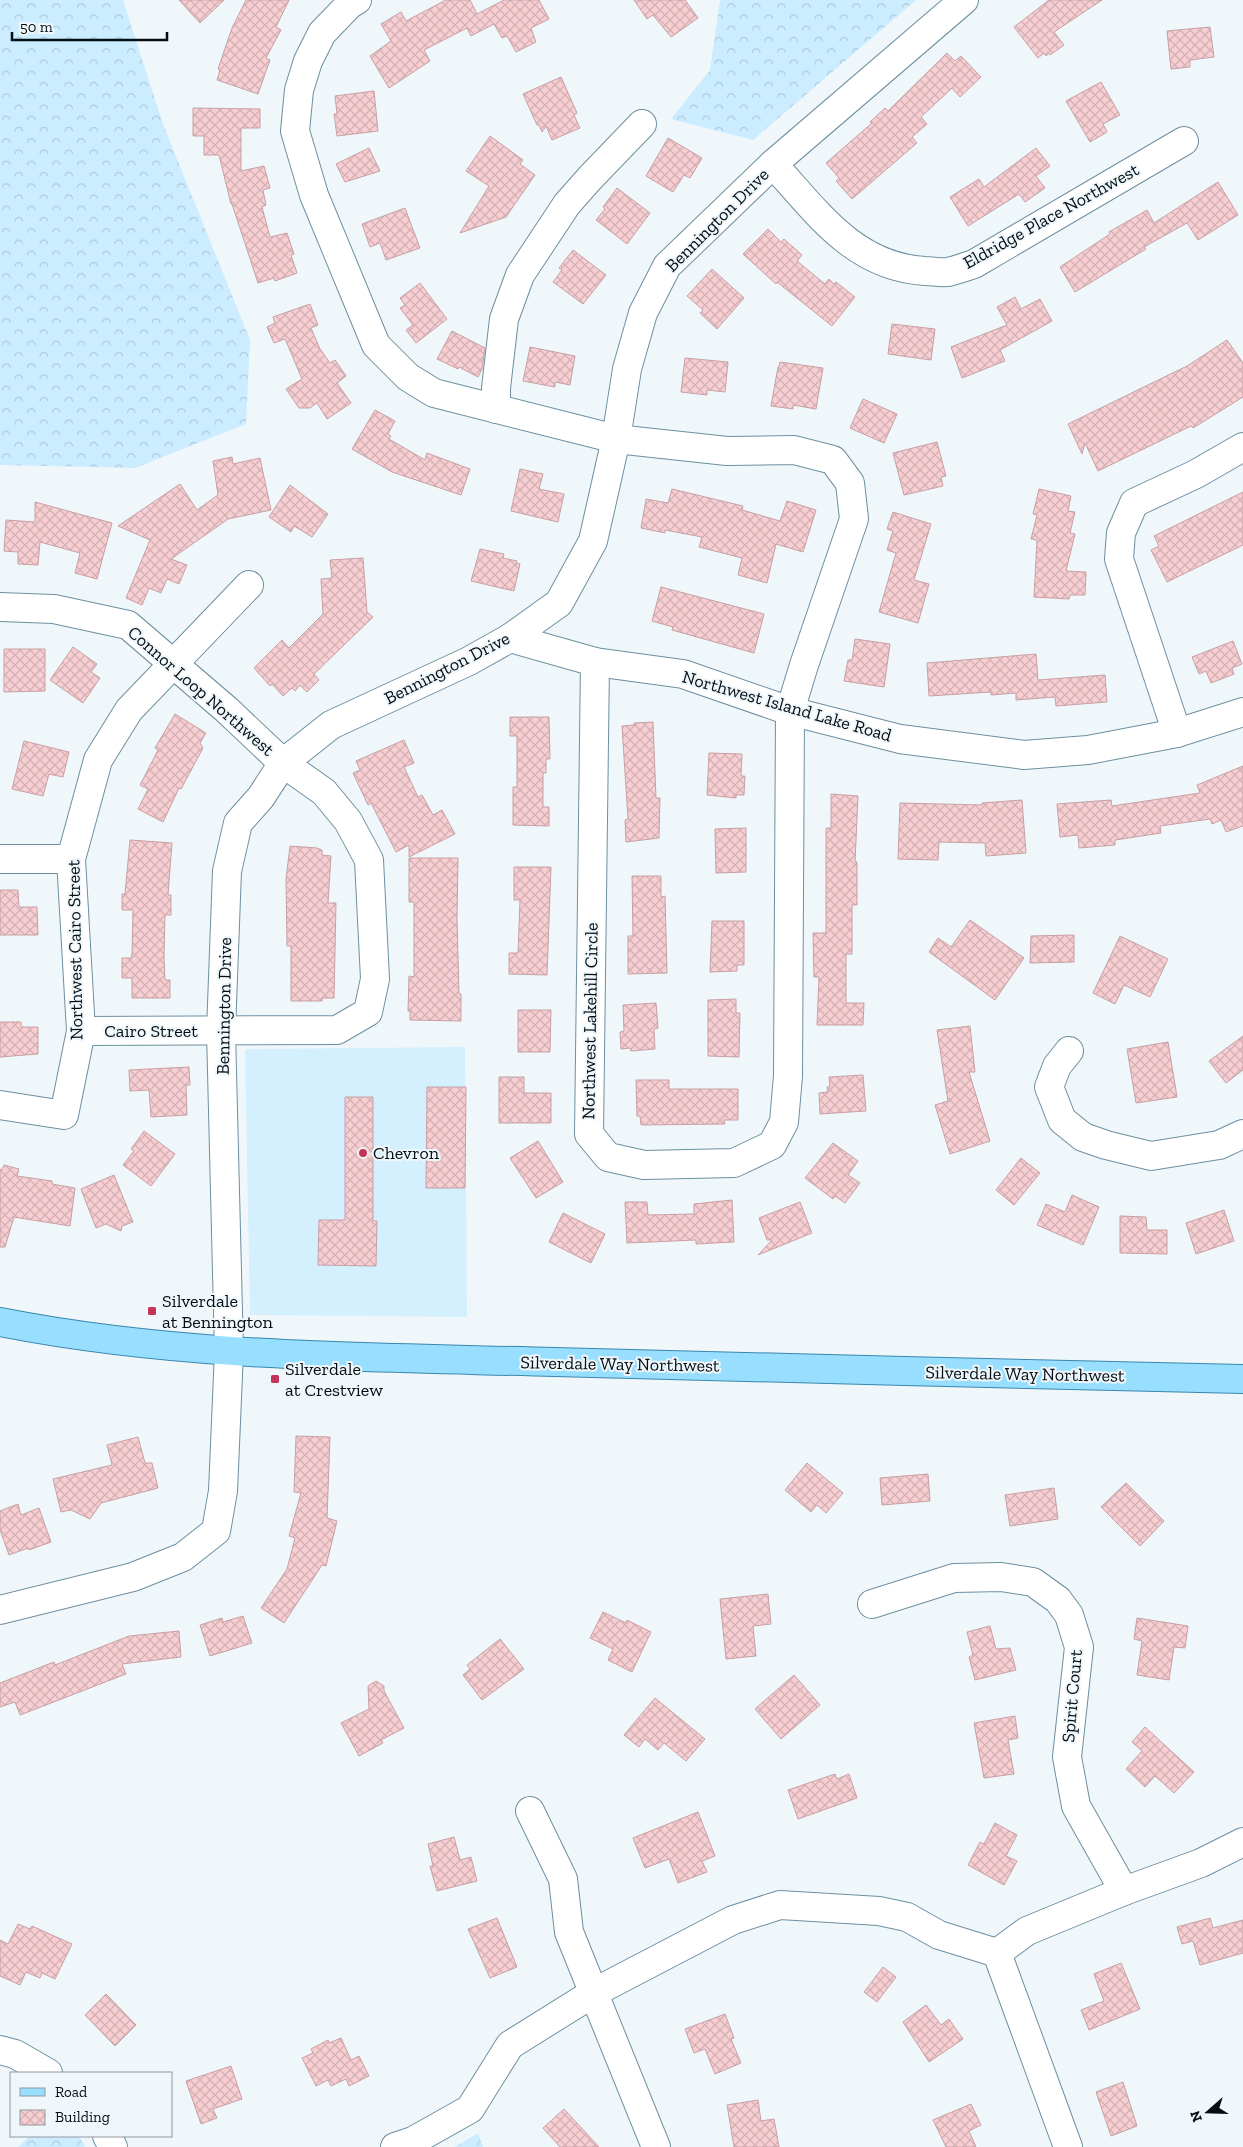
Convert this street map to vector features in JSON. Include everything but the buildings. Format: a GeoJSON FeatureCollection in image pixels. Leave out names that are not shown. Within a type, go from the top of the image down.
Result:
{"type":"FeatureCollection","features":[{"type":"Feature","properties":{"kind":"main road","name":"Silverdale Way Northwest"},"geometry":{"type":"LineString","coordinates":[[0,1322],[102,1340],[229,1352],[382,1358],[1243,1380]]}},
{"type":"Feature","properties":{"kind":"street","name":"Bennington Drive"},"geometry":{"type":"LineString","coordinates":[[0,1610],[133,1577],[183,1557],[216,1531],[223,1491],[229,1352],[221,1031],[227,870],[238,823],[261,797],[283,763],[331,725],[510,638],[558,603],[593,541],[616,439],[627,369],[643,313],[667,266],[773,164],[964,0]]}},
{"type":"Feature","properties":{"kind":"street","name":"Northwest Lakehill Circle"},"geometry":{"type":"LineString","coordinates":[[350,2],[322,33],[308,61],[299,90],[295,131],[314,195],[376,345],[408,377],[434,393],[616,439],[727,451],[794,450],[833,460],[850,483],[854,519],[790,711],[788,1076],[784,1122],[772,1145],[734,1163],[644,1165],[608,1156],[589,1134],[595,662]]}},
{"type":"Feature","properties":{"kind":"street"},"geometry":{"type":"LineString","coordinates":[[496,409],[496,388],[504,319],[520,275],[567,204],[642,124]]}},
{"type":"Feature","properties":{"kind":"street","name":"Eldridge Place Northwest"},"geometry":{"type":"LineString","coordinates":[[773,164],[821,217],[850,244],[877,261],[913,270],[947,272],[974,264],[1184,141]]}},
{"type":"Feature","properties":{"kind":"street"},"geometry":{"type":"LineString","coordinates":[[1177,733],[1119,559],[1121,533],[1134,503],[1196,474],[1243,447]]}},
{"type":"Feature","properties":{"kind":"street","name":"Northwest Cairo Street"},"geometry":{"type":"LineString","coordinates":[[0,1105],[64,1116],[81,1031],[71,858],[98,760],[129,710],[248,585]]}},
{"type":"Feature","properties":{"kind":"street","name":"Connor Loop Northwest"},"geometry":{"type":"LineString","coordinates":[[0,607],[54,609],[128,625],[173,663],[283,763],[324,792],[348,821],[369,860],[375,979],[368,1012],[337,1030],[221,1031]]}},
{"type":"Feature","properties":{"kind":"street","name":"Northwest Island Lake Road"},"geometry":{"type":"LineString","coordinates":[[510,638],[595,662],[682,674],[790,711],[900,739],[1024,755],[1088,750],[1177,733],[1243,712]]}},
{"type":"Feature","properties":{"kind":"street"},"geometry":{"type":"LineString","coordinates":[[0,859],[71,858]]}},
{"type":"Feature","properties":{"kind":"street","name":"Cairo Street"},"geometry":{"type":"LineString","coordinates":[[81,1031],[221,1031]]}},
{"type":"Feature","properties":{"kind":"street"},"geometry":{"type":"LineString","coordinates":[[1069,1051],[1057,1066],[1049,1087],[1062,1120],[1083,1137],[1106,1145],[1151,1156],[1219,1145],[1243,1134]]}},
{"type":"Feature","properties":{"kind":"street","name":"Spirit Court"},"geometry":{"type":"LineString","coordinates":[[872,1604],[954,1578],[1001,1577],[1033,1582],[1058,1600],[1069,1615],[1079,1647],[1067,1757],[1076,1806],[1124,1891]]}},
{"type":"Feature","properties":{"kind":"street"},"geometry":{"type":"LineString","coordinates":[[530,1811],[563,1879],[569,1932],[595,1992],[656,2147]]}},
{"type":"Feature","properties":{"kind":"street"},"geometry":{"type":"LineString","coordinates":[[997,1953],[1027,1931],[1124,1891],[1201,1863],[1243,1842]]}},
{"type":"Feature","properties":{"kind":"street"},"geometry":{"type":"LineString","coordinates":[[396,2147],[470,2109],[510,2046],[595,1992],[733,1920],[780,1905],[879,1911],[907,1917],[940,1935],[997,1953]]}},
{"type":"Feature","properties":{"kind":"street"},"geometry":{"type":"LineString","coordinates":[[997,1953],[1068,2147]]}},
{"type":"Feature","properties":{"kind":"street"},"geometry":{"type":"LineString","coordinates":[[0,2050],[15,2054],[46,2072]]}},
{"type":"Feature","properties":{"kind":"shaded area"},"geometry":{"type":"Polygon","coordinates":[[[465,1047],[467,1317],[250,1315],[245,1049],[465,1047]]]}},
{"type":"Feature","properties":{"kind":"green space"},"geometry":{"type":"Polygon","coordinates":[[[0,0],[123,0],[163,124],[250,340],[246,424],[135,468],[0,465],[0,0]]]}},
{"type":"Feature","properties":{"kind":"green space"},"geometry":{"type":"Polygon","coordinates":[[[720,0],[916,0],[753,140],[671,119],[710,70],[720,0]]]}},
{"type":"Feature","properties":{"kind":"green space"},"geometry":{"type":"Polygon","coordinates":[[[478,2133],[483,2147],[455,2147],[478,2133]]]}},
{"type":"Feature","properties":{"kind":"green space"},"geometry":{"type":"Polygon","coordinates":[[[29,2137],[80,2137],[85,2147],[18,2147],[29,2137]]]}},
{"type":"Feature","properties":{"kind":"place","name":"Chevron"},"geometry":{"type":"Point","coordinates":[363,1153]}},
{"type":"Feature","properties":{"kind":"place","name":"Silverdale at Bennington"},"geometry":{"type":"Point","coordinates":[152,1311]}},
{"type":"Feature","properties":{"kind":"place","name":"Silverdale at Crestview"},"geometry":{"type":"Point","coordinates":[275,1379]}}]}
